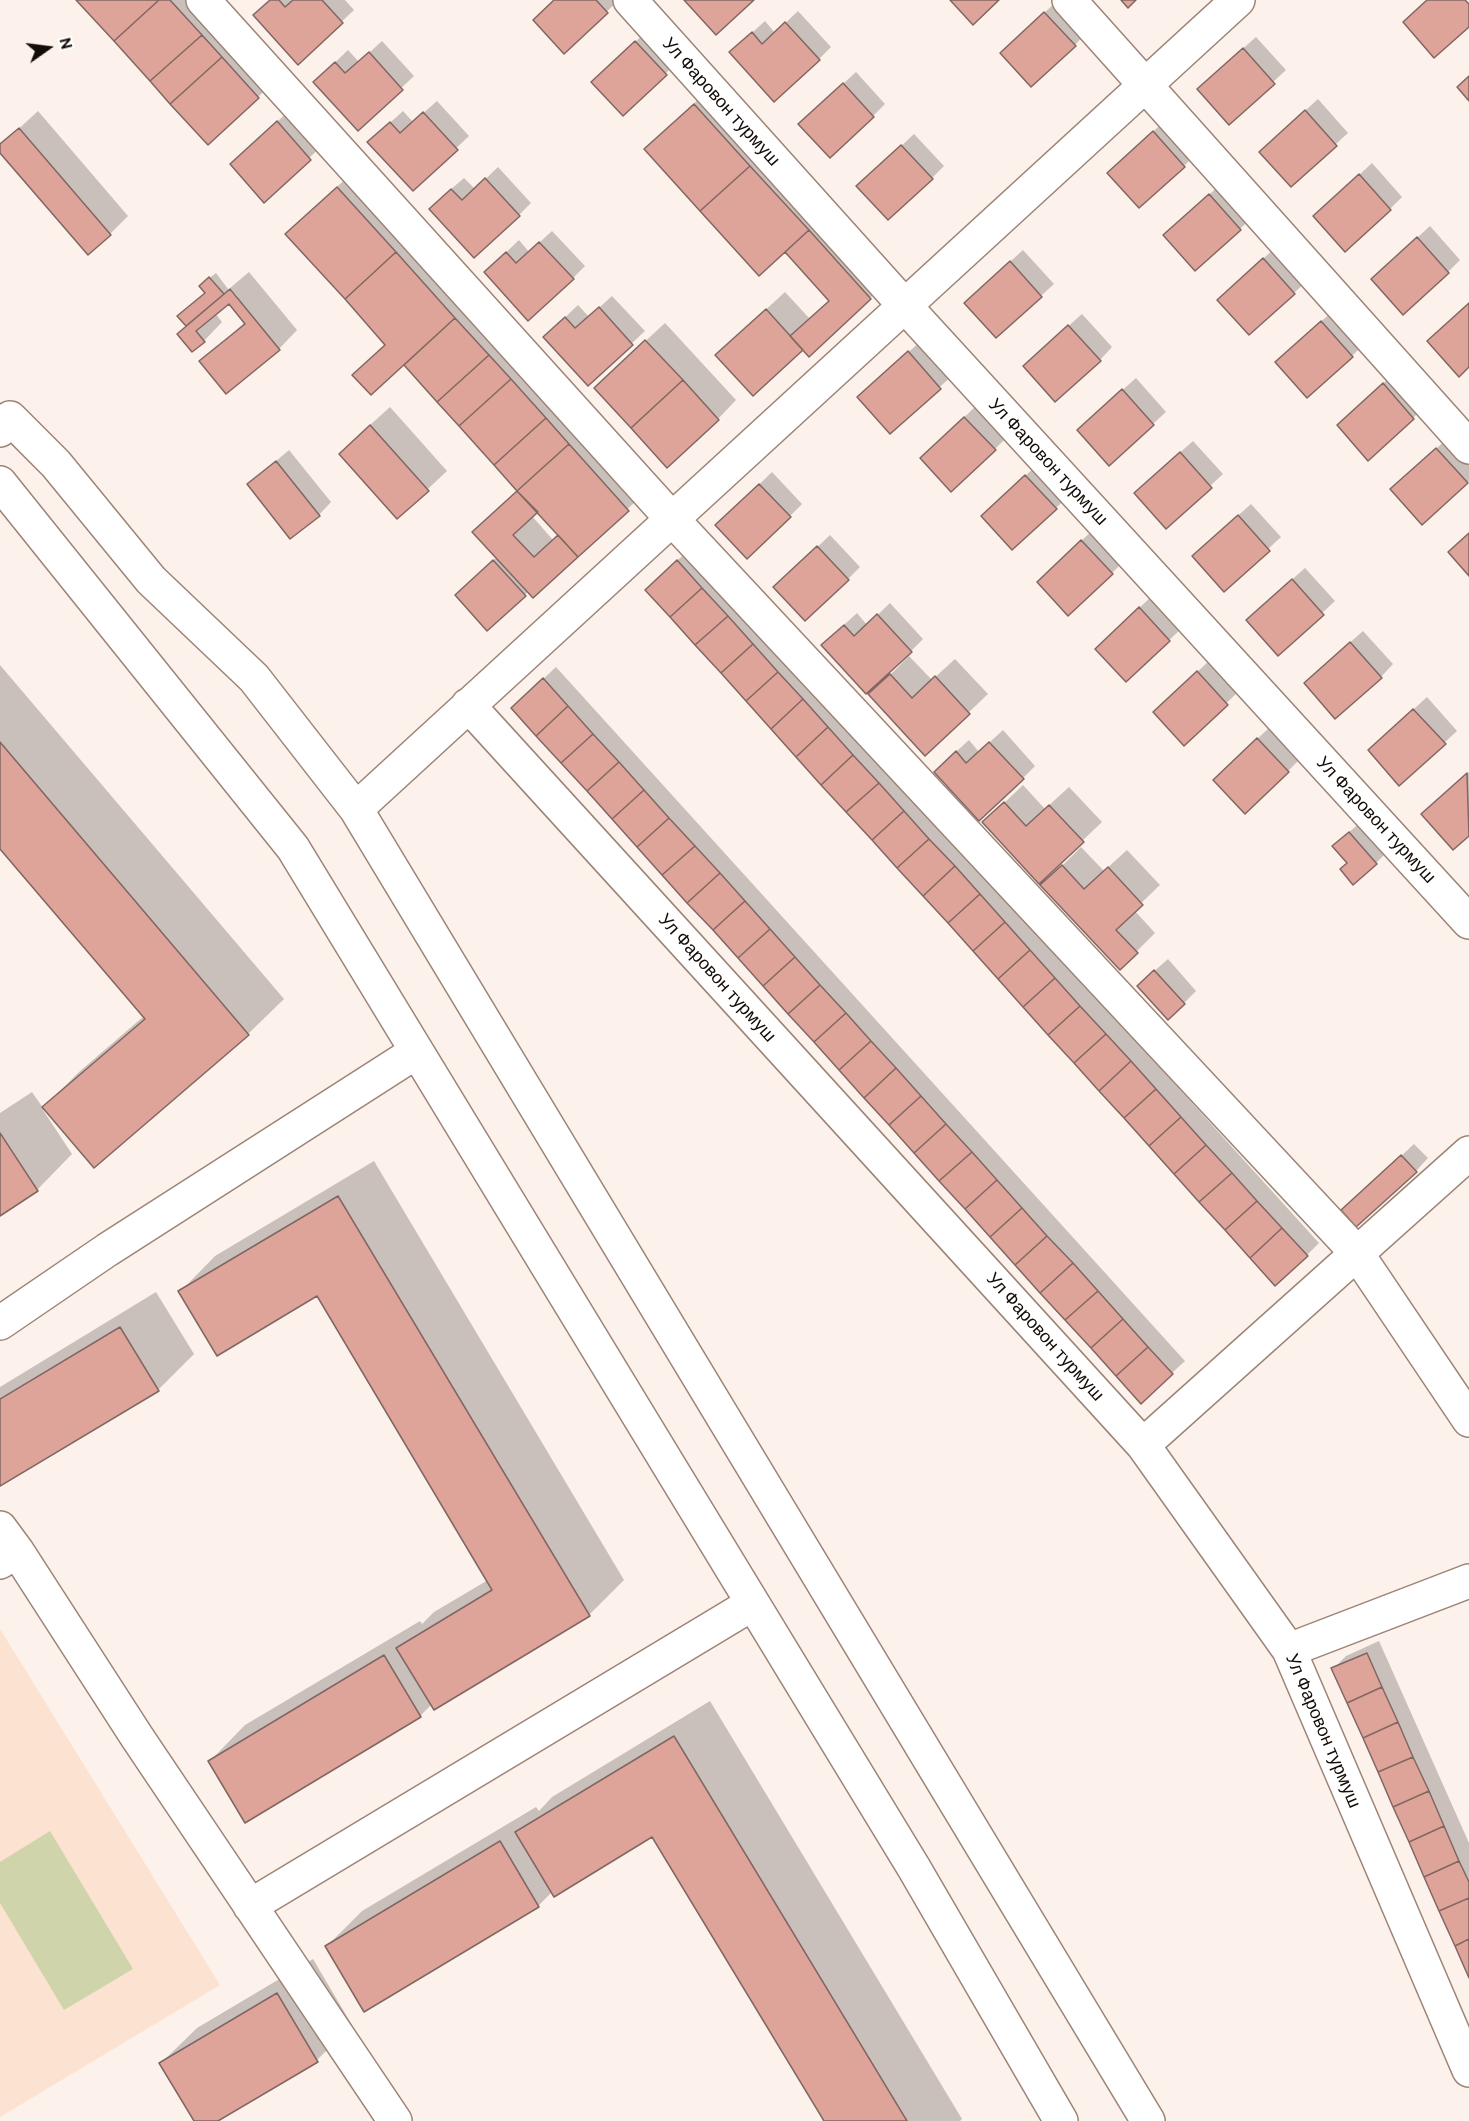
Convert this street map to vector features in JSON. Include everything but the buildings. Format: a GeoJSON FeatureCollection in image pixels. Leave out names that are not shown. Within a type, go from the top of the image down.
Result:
{"type":"FeatureCollection","features":[{"type":"Feature","properties":{"kind":"street"},"geometry":{"type":"LineString","coordinates":[[203,0],[672,519],[1356,1252],[1469,1419]]}},
{"type":"Feature","properties":{"kind":"street","name":"Ул Фаровон турмуш"},"geometry":{"type":"LineString","coordinates":[[630,0],[904,306],[1469,922]]}},
{"type":"Feature","properties":{"kind":"street"},"geometry":{"type":"LineString","coordinates":[[1069,0],[1469,447]]}},
{"type":"Feature","properties":{"kind":"street"},"geometry":{"type":"LineString","coordinates":[[356,809],[1238,0]]}},
{"type":"Feature","properties":{"kind":"street"},"geometry":{"type":"LineString","coordinates":[[3,418],[56,464],[151,580],[254,678],[356,809],[1138,2115]]}},
{"type":"Feature","properties":{"kind":"street"},"geometry":{"type":"LineString","coordinates":[[0,483],[293,848],[914,1868],[1061,2121]]}},
{"type":"Feature","properties":{"kind":"street","name":"Ул Фаровон турмуш"},"geometry":{"type":"LineString","coordinates":[[468,705],[1143,1444],[1288,1650],[1469,2070]]}},
{"type":"Feature","properties":{"kind":"street"},"geometry":{"type":"LineString","coordinates":[[0,1323],[107,1250],[416,1052]]}},
{"type":"Feature","properties":{"kind":"street"},"geometry":{"type":"LineString","coordinates":[[1143,1444],[1469,1153]]}},
{"type":"Feature","properties":{"kind":"street"},"geometry":{"type":"LineString","coordinates":[[6,1547],[137,1737],[395,2121]]}},
{"type":"Feature","properties":{"kind":"street"},"geometry":{"type":"LineString","coordinates":[[1288,1650],[1469,1581]]}},
{"type":"Feature","properties":{"kind":"street"},"geometry":{"type":"LineString","coordinates":[[250,1906],[752,1604]]}},
{"type":"Feature","properties":{"kind":"shaded area"},"geometry":{"type":"Polygon","coordinates":[[[0,1629],[220,1985],[0,2117],[0,1629]]]}},
{"type":"Feature","properties":{"kind":"green space"},"geometry":{"type":"Polygon","coordinates":[[[50,1831],[133,1969],[64,2010],[0,1903],[0,1862],[50,1831]]]}}]}
